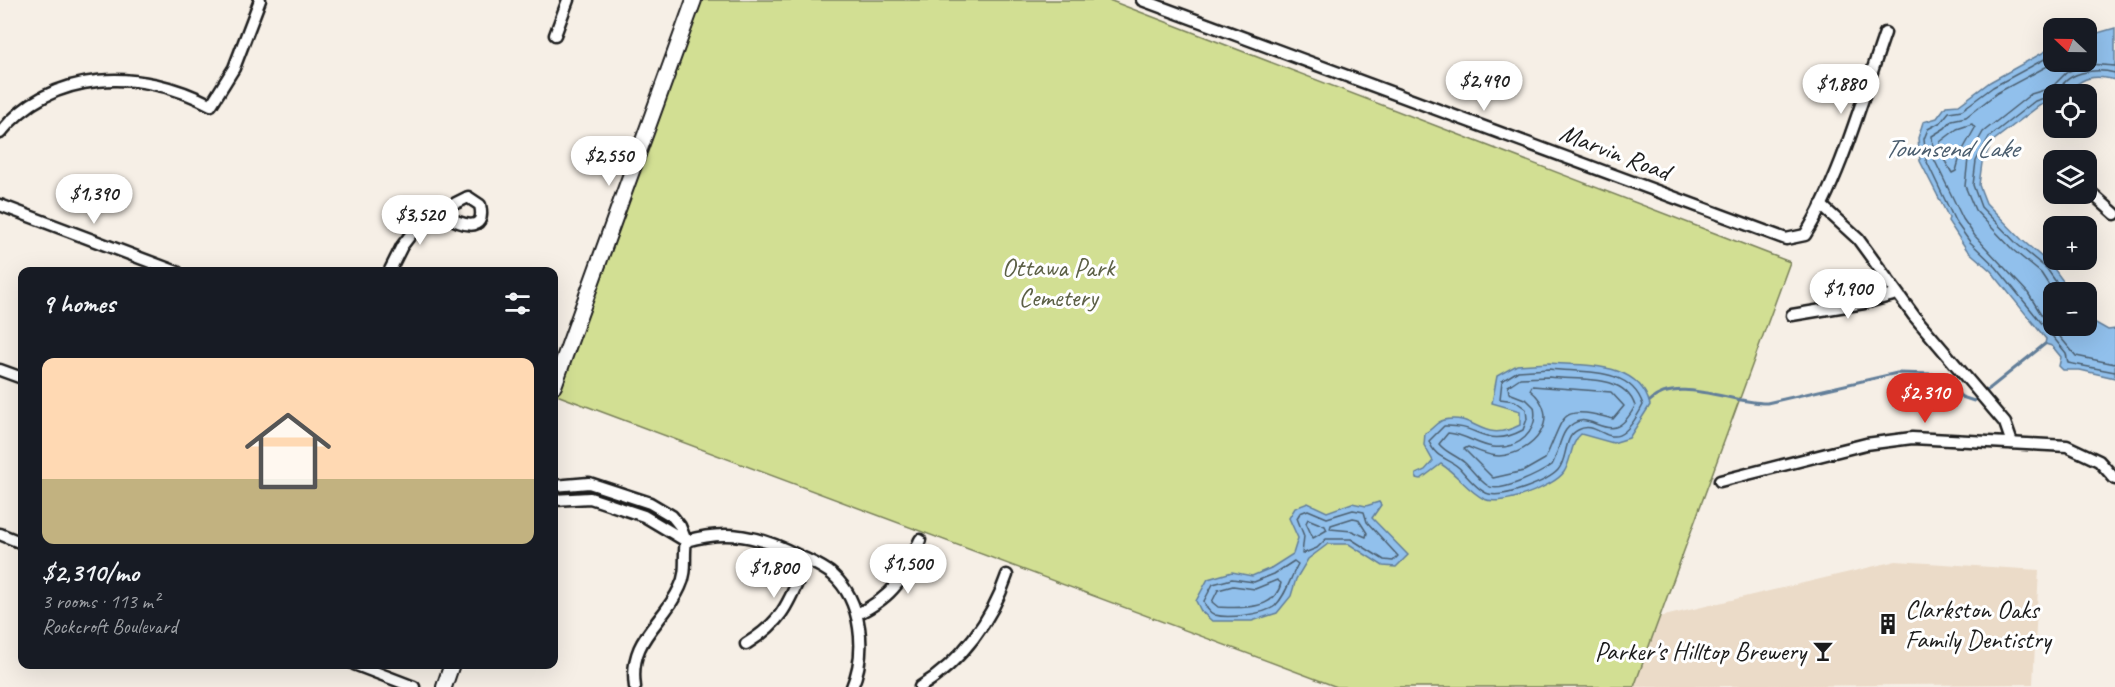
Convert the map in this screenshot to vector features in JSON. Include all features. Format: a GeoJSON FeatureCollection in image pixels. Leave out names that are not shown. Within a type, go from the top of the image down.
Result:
{"type":"FeatureCollection","features":[{"type":"Feature","properties":{"kind":"main road"},"geometry":{"type":"LineString","coordinates":[[558,375],[694,0]]}},
{"type":"Feature","properties":{"kind":"main road"},"geometry":{"type":"LineString","coordinates":[[444,687],[450,669]]}},
{"type":"Feature","properties":{"kind":"street"},"geometry":{"type":"LineString","coordinates":[[0,132],[26,106],[44,95],[66,86],[96,80],[133,80],[168,87],[211,105],[234,68],[260,0]]}},
{"type":"Feature","properties":{"kind":"street"},"geometry":{"type":"LineString","coordinates":[[555,35],[568,0]]}},
{"type":"Feature","properties":{"kind":"street","name":"Marvin Road"},"geometry":{"type":"LineString","coordinates":[[1142,0],[1776,237],[1786,240],[1805,235],[1821,204]]}},
{"type":"Feature","properties":{"kind":"street"},"geometry":{"type":"LineString","coordinates":[[1885,33],[1852,128],[1821,204],[1858,239],[1897,294],[2005,423],[2012,443]]}},
{"type":"Feature","properties":{"kind":"street"},"geometry":{"type":"LineString","coordinates":[[2097,198],[2115,214]]}},
{"type":"Feature","properties":{"kind":"street"},"geometry":{"type":"LineString","coordinates":[[0,205],[164,267]]}},
{"type":"Feature","properties":{"kind":"street"},"geometry":{"type":"LineString","coordinates":[[392,267],[402,246],[425,221],[445,215]]}},
{"type":"Feature","properties":{"kind":"street"},"geometry":{"type":"LineString","coordinates":[[1792,315],[1864,303],[1897,294]]}},
{"type":"Feature","properties":{"kind":"street"},"geometry":{"type":"LineString","coordinates":[[0,370],[18,377]]}},
{"type":"Feature","properties":{"kind":"street"},"geometry":{"type":"LineString","coordinates":[[1720,481],[1893,439],[2067,446],[2099,461],[2115,478]]}},
{"type":"Feature","properties":{"kind":"street"},"geometry":{"type":"LineString","coordinates":[[558,487],[589,483],[650,503],[672,516],[680,526],[686,541],[686,574],[674,599],[646,632],[636,655],[633,672],[635,687]]}},
{"type":"Feature","properties":{"kind":"street"},"geometry":{"type":"LineString","coordinates":[[558,500],[590,498],[644,516],[686,541],[701,537],[738,534],[777,544],[831,573],[840,581],[857,614],[859,663],[852,687]]}},
{"type":"Feature","properties":{"kind":"street"},"geometry":{"type":"LineString","coordinates":[[644,516],[650,503]]}},
{"type":"Feature","properties":{"kind":"street"},"geometry":{"type":"LineString","coordinates":[[0,534],[18,541]]}},
{"type":"Feature","properties":{"kind":"street"},"geometry":{"type":"LineString","coordinates":[[857,614],[885,598],[896,588],[920,540]]}},
{"type":"Feature","properties":{"kind":"street"},"geometry":{"type":"LineString","coordinates":[[746,644],[775,624],[783,614],[807,560]]}},
{"type":"Feature","properties":{"kind":"street"},"geometry":{"type":"LineString","coordinates":[[920,687],[940,673],[979,630],[996,604],[1007,575]]}},
{"type":"Feature","properties":{"kind":"street"},"geometry":{"type":"LineString","coordinates":[[367,669],[414,687]]}},
{"type":"Feature","properties":{"kind":"shaded area"},"geometry":{"type":"Polygon","coordinates":[[[1896,561],[2039,570],[2033,684],[1634,687],[1660,617],[1896,561]]]}},
{"type":"Feature","properties":{"kind":"green space","name":"Ottawa Park Cemetery"},"geometry":{"type":"Polygon","coordinates":[[[699,0],[1109,0],[1790,262],[1634,687],[1337,687],[558,395],[558,383],[699,0]]]}},
{"type":"Feature","properties":{"kind":"water","name":"Townsend Lake"},"geometry":{"type":"Polygon","coordinates":[[[2115,28],[2115,80],[2102,77],[2077,84],[2043,84],[2043,104],[1993,141],[1982,163],[1979,185],[1986,203],[2043,258],[2043,270],[2055,270],[2064,282],[2043,282],[2043,335],[1991,271],[1967,250],[1948,221],[1949,218],[1920,161],[1918,138],[1923,122],[1937,118],[1946,106],[1959,105],[1990,82],[2043,53],[2043,72],[2097,72],[2097,33],[2115,28]]]}},
{"type":"Feature","properties":{"kind":"water","name":"Townsend Lake"},"geometry":{"type":"Polygon","coordinates":[[[2097,324],[2108,330],[2115,329],[2115,378],[2080,370],[2063,370],[2059,366],[2061,357],[2052,346],[2045,344],[2046,339],[2044,336],[2097,336],[2097,324]]]}},
{"type":"Feature","properties":{"kind":"water"},"geometry":{"type":"Polygon","coordinates":[[[1549,363],[1594,366],[1623,373],[1635,380],[1644,391],[1650,405],[1629,438],[1613,443],[1581,434],[1575,442],[1567,467],[1558,478],[1539,489],[1514,498],[1492,501],[1484,499],[1441,464],[1421,479],[1416,478],[1416,474],[1425,470],[1433,461],[1424,445],[1425,433],[1441,421],[1455,419],[1496,432],[1520,425],[1520,411],[1492,403],[1497,376],[1517,365],[1549,363]]]}},
{"type":"Feature","properties":{"kind":"water"},"geometry":{"type":"Polygon","coordinates":[[[1379,502],[1381,505],[1372,518],[1408,555],[1396,567],[1383,566],[1349,544],[1328,544],[1308,559],[1296,579],[1291,596],[1277,613],[1252,621],[1212,621],[1201,611],[1196,601],[1208,579],[1232,572],[1252,576],[1271,568],[1293,554],[1298,538],[1289,518],[1295,508],[1308,503],[1327,512],[1352,503],[1366,506],[1379,502]]]}},
{"type":"Feature","properties":{"kind":"waterway"},"geometry":{"type":"LineString","coordinates":[[1650,401],[1661,394],[1675,390],[1690,390],[1767,403],[1897,373],[1933,374],[1962,397],[1974,401],[2045,344]]}},
{"type":"Feature","properties":{"kind":"place","name":"Clarkston Oaks Family Dentistry"},"geometry":{"type":"Point","coordinates":[1888,624]}},
{"type":"Feature","properties":{"kind":"place","name":"Parker's Hilltop Brewery"},"geometry":{"type":"Point","coordinates":[1823,651]}}]}
